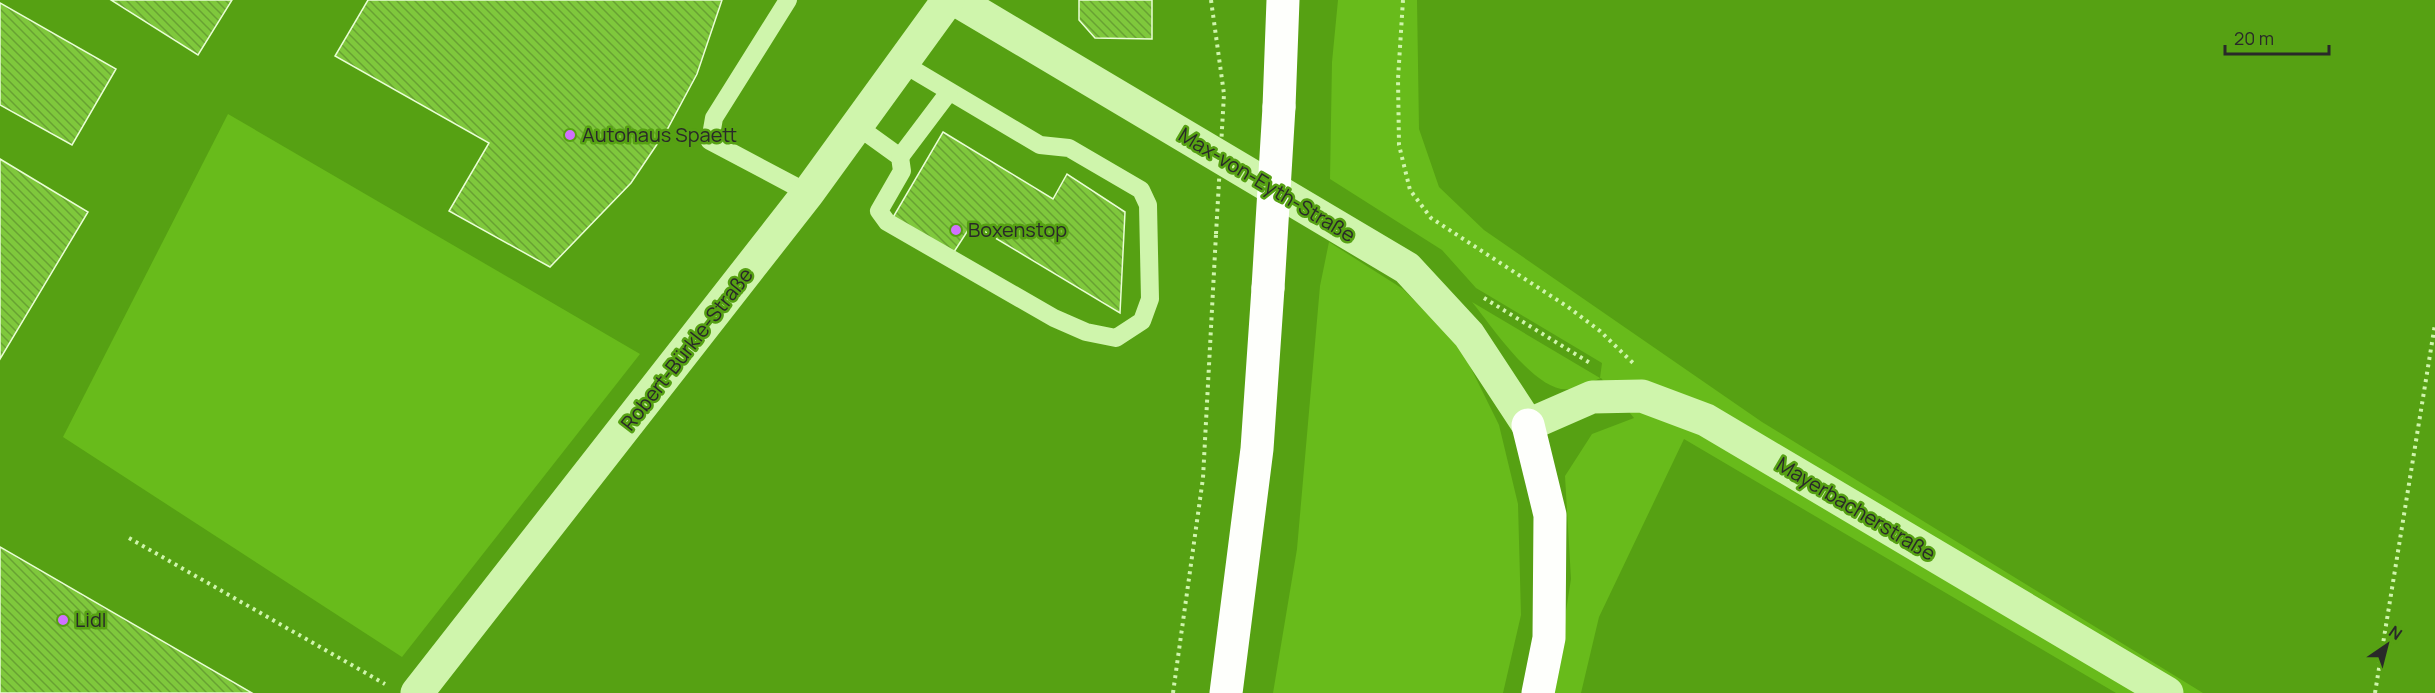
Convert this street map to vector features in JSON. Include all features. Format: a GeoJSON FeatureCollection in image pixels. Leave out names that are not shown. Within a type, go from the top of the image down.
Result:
{"type":"FeatureCollection","features":[{"type":"Feature","properties":{"kind":"highway"},"geometry":{"type":"LineString","coordinates":[[1226,693],[1257,448],[1282,56],[1283,0]]}},
{"type":"Feature","properties":{"kind":"highway"},"geometry":{"type":"LineString","coordinates":[[1282,56],[1301,0]]}},
{"type":"Feature","properties":{"kind":"highway"},"geometry":{"type":"LineString","coordinates":[[1528,425],[1550,514],[1550,638],[1538,693]]}},
{"type":"Feature","properties":{"kind":"street","name":"Robert-Bürkle-Straße"},"geometry":{"type":"LineString","coordinates":[[404,690],[808,193],[948,0]]}},
{"type":"Feature","properties":{"kind":"street","name":"Max-von-Eyth-Straße"},"geometry":{"type":"LineString","coordinates":[[956,0],[1407,268],[1469,335],[1528,425]]}},
{"type":"Feature","properties":{"kind":"street","name":"Mayerbacherstraße"},"geometry":{"type":"LineString","coordinates":[[1528,425],[1592,398],[1642,396],[1706,420],[2167,693]]}},
{"type":"Feature","properties":{"kind":"lane"},"geometry":{"type":"LineString","coordinates":[[788,0],[714,118],[710,141],[808,193]]}},
{"type":"Feature","properties":{"kind":"lane"},"geometry":{"type":"LineString","coordinates":[[902,63],[1040,145],[1070,148],[1141,190],[1148,205],[1149,276],[1149,299],[1142,321],[1116,338],[1086,332],[1054,318],[887,222],[879,211],[902,171],[900,157],[949,92]]}},
{"type":"Feature","properties":{"kind":"lane"},"geometry":{"type":"LineString","coordinates":[[857,126],[900,157]]}},
{"type":"Feature","properties":{"kind":"path"},"geometry":{"type":"LineString","coordinates":[[1173,693],[1203,478],[1224,94],[1210,0]]}},
{"type":"Feature","properties":{"kind":"path"},"geometry":{"type":"LineString","coordinates":[[1402,0],[1398,79],[1399,144],[1410,190],[1431,218],[1600,331]]}},
{"type":"Feature","properties":{"kind":"path"},"geometry":{"type":"LineString","coordinates":[[2375,693],[2435,324]]}},
{"type":"Feature","properties":{"kind":"path"},"geometry":{"type":"LineString","coordinates":[[129,538],[404,690]]}},
{"type":"Feature","properties":{"kind":"green space"},"geometry":{"type":"Polygon","coordinates":[[[1338,0],[1417,0],[1419,129],[1439,187],[1484,230],[1762,422],[2203,693],[2116,693],[1684,439],[1599,617],[1581,693],[1553,693],[1571,579],[1565,476],[1592,434],[1634,418],[1601,378],[1570,389],[1557,388],[1543,381],[1516,356],[1472,302],[1600,378],[1602,363],[1476,288],[1442,250],[1330,179],[1332,62],[1338,0]]]}},
{"type":"Feature","properties":{"kind":"green space"},"geometry":{"type":"Polygon","coordinates":[[[228,114],[640,354],[402,657],[63,437],[228,114]]]}},
{"type":"Feature","properties":{"kind":"green space"},"geometry":{"type":"Polygon","coordinates":[[[1329,242],[1403,289],[1461,348],[1499,425],[1518,504],[1521,615],[1503,693],[1273,693],[1297,549],[1320,286],[1329,242]]]}},
{"type":"Feature","properties":{"kind":"building"},"geometry":{"type":"Polygon","coordinates":[[[111,0],[232,0],[198,55],[111,0]]]}},
{"type":"Feature","properties":{"kind":"building","name":"Autohaus Spaett"},"geometry":{"type":"Polygon","coordinates":[[[368,0],[722,0],[697,74],[668,128],[631,183],[550,267],[449,211],[489,143],[335,56],[368,0]]]}},
{"type":"Feature","properties":{"kind":"building"},"geometry":{"type":"Polygon","coordinates":[[[1079,0],[1152,0],[1152,39],[1095,38],[1079,20],[1079,0]]]}},
{"type":"Feature","properties":{"kind":"building"},"geometry":{"type":"Polygon","coordinates":[[[0,3],[116,69],[72,145],[0,105],[0,3]]]}},
{"type":"Feature","properties":{"kind":"building"},"geometry":{"type":"Polygon","coordinates":[[[943,132],[1053,199],[1067,174],[1125,212],[1120,313],[972,224],[952,255],[892,219],[943,132]]]}},
{"type":"Feature","properties":{"kind":"building"},"geometry":{"type":"Polygon","coordinates":[[[0,159],[88,212],[0,359],[0,159]]]}},
{"type":"Feature","properties":{"kind":"building","name":"Lidl"},"geometry":{"type":"Polygon","coordinates":[[[0,547],[252,693],[0,693],[0,547]]]}},
{"type":"Feature","properties":{"kind":"place","name":"Autohaus Spaett"},"geometry":{"type":"Point","coordinates":[570,135]}},
{"type":"Feature","properties":{"kind":"place","name":"Boxenstop"},"geometry":{"type":"Point","coordinates":[956,230]}},
{"type":"Feature","properties":{"kind":"place","name":"Lidl"},"geometry":{"type":"Point","coordinates":[63,620]}}]}
